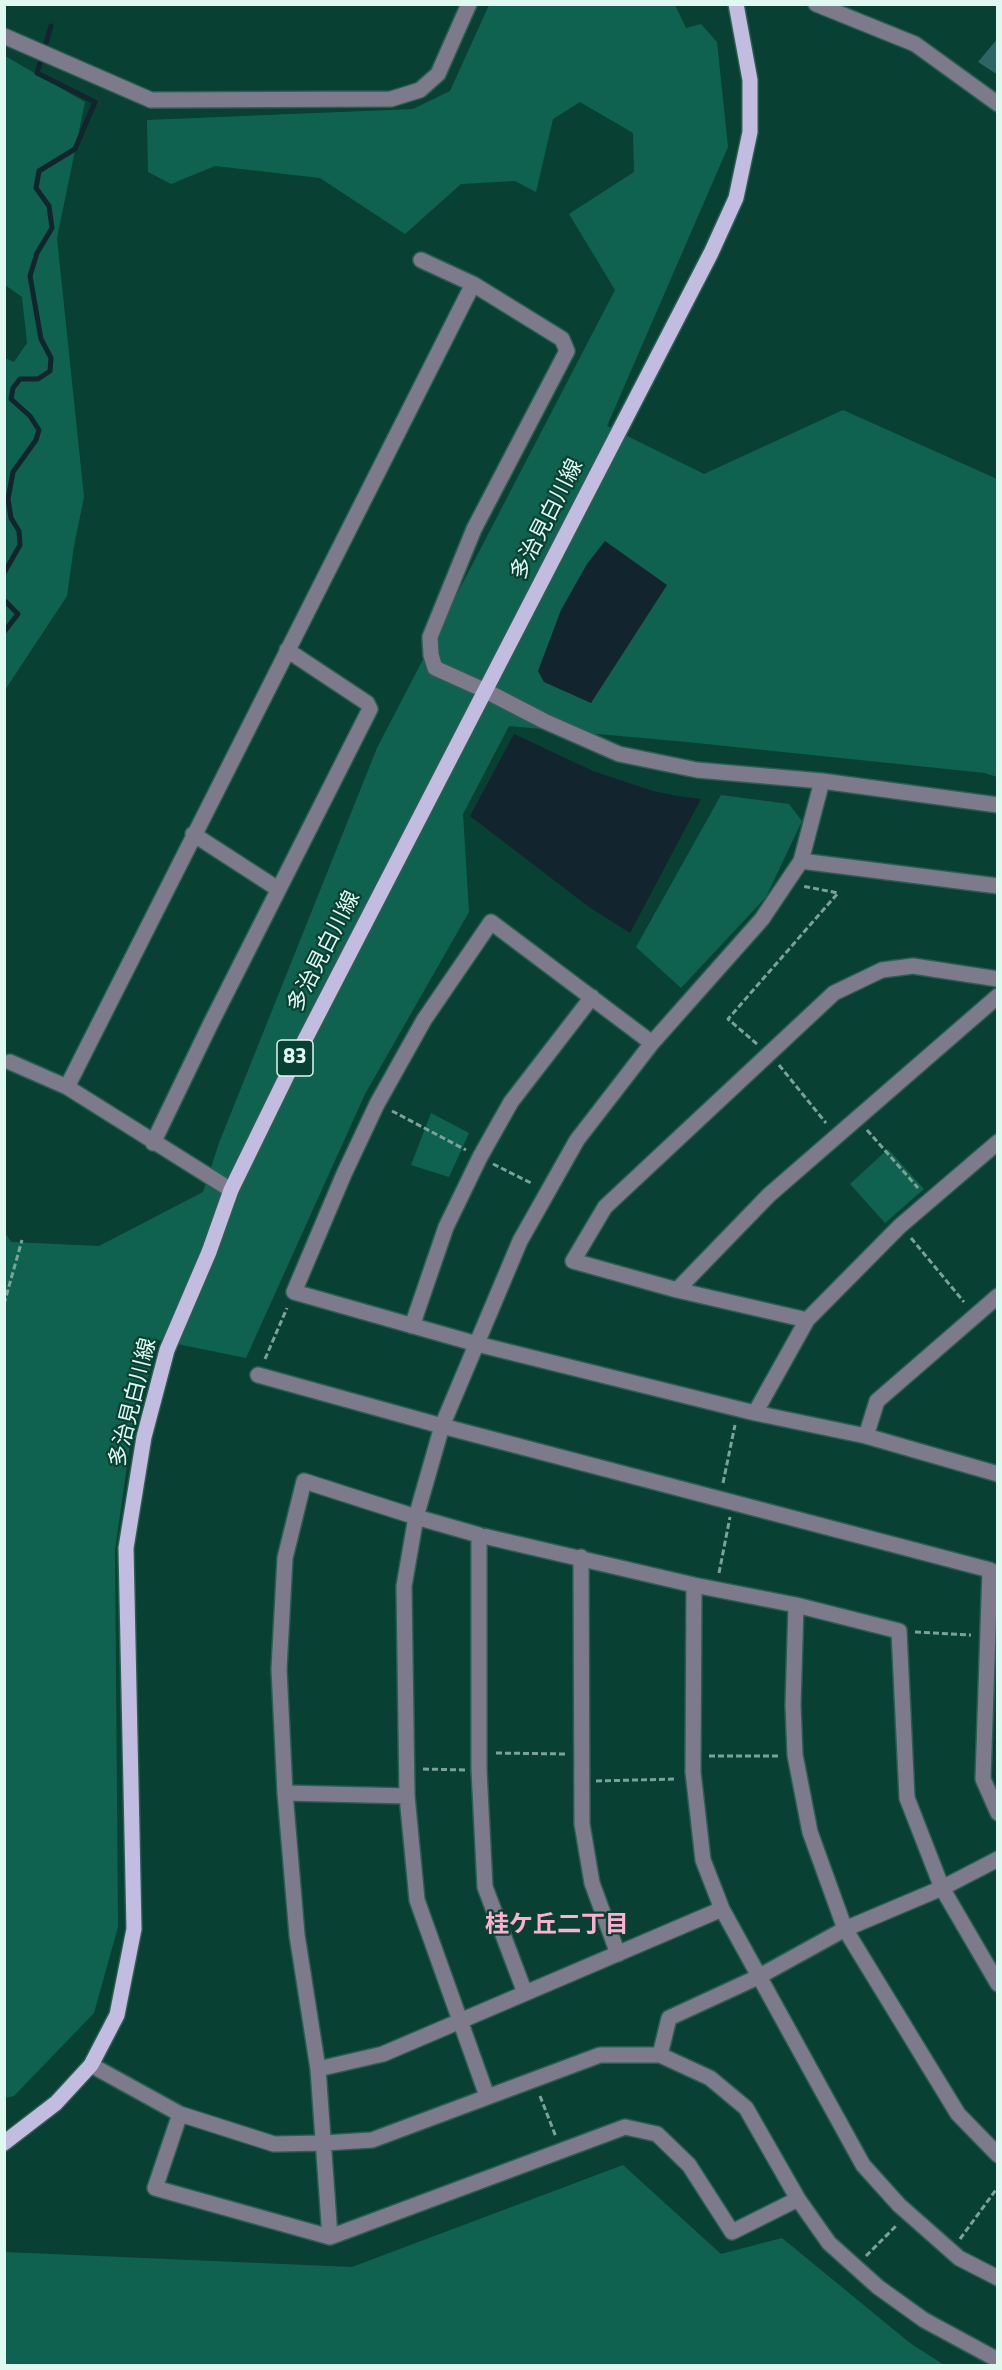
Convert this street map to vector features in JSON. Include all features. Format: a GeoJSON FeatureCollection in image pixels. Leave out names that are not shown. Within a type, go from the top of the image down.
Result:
{"type":"FeatureCollection","features":[{"type":"Feature","properties":{"kind":"main road","name":"多治見白川線"},"geometry":{"type":"LineString","coordinates":[[4,2143],[56,2103],[91,2066],[117,2015],[134,1929],[126,1548],[144,1437],[167,1350],[209,1252],[231,1190],[295,1059],[711,253],[736,198],[750,132],[750,80],[736,4]]}},
{"type":"Feature","properties":{"kind":"street"},"geometry":{"type":"LineString","coordinates":[[4,36],[151,100],[392,99],[420,90],[438,74],[469,4]]}},
{"type":"Feature","properties":{"kind":"street"},"geometry":{"type":"LineString","coordinates":[[816,4],[915,44],[998,104]]}},
{"type":"Feature","properties":{"kind":"street"},"geometry":{"type":"LineString","coordinates":[[421,260],[473,284],[562,339],[567,351],[474,529],[430,637],[431,655],[435,668],[544,721],[619,754],[697,770],[822,781],[998,805]]}},
{"type":"Feature","properties":{"kind":"street"},"geometry":{"type":"LineString","coordinates":[[67,1087],[473,284]]}},
{"type":"Feature","properties":{"kind":"street"},"geometry":{"type":"LineString","coordinates":[[153,1143],[370,709],[367,703],[287,650]]}},
{"type":"Feature","properties":{"kind":"street"},"geometry":{"type":"LineString","coordinates":[[487,2096],[417,1900],[407,1796],[404,1586],[416,1517],[442,1426],[520,1241],[577,1140],[652,1042],[762,919],[801,861],[822,781]]}},
{"type":"Feature","properties":{"kind":"street"},"geometry":{"type":"LineString","coordinates":[[193,834],[278,889]]}},
{"type":"Feature","properties":{"kind":"street"},"geometry":{"type":"LineString","coordinates":[[801,861],[998,886]]}},
{"type":"Feature","properties":{"kind":"street"},"geometry":{"type":"LineString","coordinates":[[652,1042],[491,922],[424,1020],[377,1104],[344,1174],[294,1292],[477,1344],[755,1413],[866,1436],[998,1474]]}},
{"type":"Feature","properties":{"kind":"street"},"geometry":{"type":"LineString","coordinates":[[807,1320],[677,1290],[573,1261],[605,1207],[834,993],[882,970],[913,966],[998,979]]}},
{"type":"Feature","properties":{"kind":"street"},"geometry":{"type":"LineString","coordinates":[[677,1290],[769,1194],[998,996]]}},
{"type":"Feature","properties":{"kind":"street"},"geometry":{"type":"LineString","coordinates":[[412,1326],[446,1227],[480,1157],[512,1102],[592,997]]}},
{"type":"Feature","properties":{"kind":"street"},"geometry":{"type":"LineString","coordinates":[[10,1062],[67,1087],[231,1190]]}},
{"type":"Feature","properties":{"kind":"street"},"geometry":{"type":"LineString","coordinates":[[755,1413],[807,1320],[900,1226],[998,1142]]}},
{"type":"Feature","properties":{"kind":"street"},"geometry":{"type":"LineString","coordinates":[[866,1436],[877,1401],[998,1296]]}},
{"type":"Feature","properties":{"kind":"street"},"geometry":{"type":"LineString","coordinates":[[258,1375],[442,1426],[990,1570],[982,1779],[998,1813]]}},
{"type":"Feature","properties":{"kind":"street"},"geometry":{"type":"LineString","coordinates":[[330,2237],[318,2069],[297,1935],[285,1793],[279,1669],[285,1558],[304,1481],[416,1517],[479,1534],[694,1585],[796,1605],[899,1631],[907,1798],[942,1888],[998,1984]]}},
{"type":"Feature","properties":{"kind":"street"},"geometry":{"type":"LineString","coordinates":[[479,1534],[479,1770],[485,1887],[525,1993]]}},
{"type":"Feature","properties":{"kind":"street"},"geometry":{"type":"LineString","coordinates":[[581,1557],[582,1824],[592,1883],[618,1954]]}},
{"type":"Feature","properties":{"kind":"street"},"geometry":{"type":"LineString","coordinates":[[694,1585],[693,1778],[703,1860],[722,1909],[863,2165],[909,2213],[959,2258],[998,2278]]}},
{"type":"Feature","properties":{"kind":"street"},"geometry":{"type":"LineString","coordinates":[[796,1605],[793,1705],[795,1755],[810,1832],[845,1929],[958,2114],[998,2155]]}},
{"type":"Feature","properties":{"kind":"street"},"geometry":{"type":"LineString","coordinates":[[285,1793],[407,1796]]}},
{"type":"Feature","properties":{"kind":"street"},"geometry":{"type":"LineString","coordinates":[[660,2055],[669,2018],[758,1977],[845,1929],[942,1888],[998,1859]]}},
{"type":"Feature","properties":{"kind":"street"},"geometry":{"type":"LineString","coordinates":[[318,2069],[382,2054],[722,1909]]}},
{"type":"Feature","properties":{"kind":"street"},"geometry":{"type":"LineString","coordinates":[[91,2066],[180,2114],[274,2144],[372,2140],[600,2055],[660,2055],[710,2078],[747,2108],[798,2199],[829,2243],[878,2288],[924,2320],[998,2360]]}},
{"type":"Feature","properties":{"kind":"street"},"geometry":{"type":"LineString","coordinates":[[180,2114],[155,2188],[330,2237],[625,2127],[657,2134],[689,2165],[732,2232],[798,2199]]}},
{"type":"Feature","properties":{"kind":"path"},"geometry":{"type":"LineString","coordinates":[[786,883],[838,893],[728,1019],[769,1054],[837,1136]]}},
{"type":"Feature","properties":{"kind":"path"},"geometry":{"type":"LineString","coordinates":[[377,1104],[548,1192]]}},
{"type":"Feature","properties":{"kind":"path"},"geometry":{"type":"LineString","coordinates":[[857,1118],[929,1201]]}},
{"type":"Feature","properties":{"kind":"path"},"geometry":{"type":"LineString","coordinates":[[900,1226],[975,1315]]}},
{"type":"Feature","properties":{"kind":"path"},"geometry":{"type":"LineString","coordinates":[[4,1304],[22,1240]]}},
{"type":"Feature","properties":{"kind":"path"},"geometry":{"type":"LineString","coordinates":[[258,1375],[294,1292]]}},
{"type":"Feature","properties":{"kind":"path"},"geometry":{"type":"LineString","coordinates":[[716,1589],[738,1408]]}},
{"type":"Feature","properties":{"kind":"path"},"geometry":{"type":"LineString","coordinates":[[899,1631],[988,1636]]}},
{"type":"Feature","properties":{"kind":"path"},"geometry":{"type":"LineString","coordinates":[[479,1753],[582,1754]]}},
{"type":"Feature","properties":{"kind":"path"},"geometry":{"type":"LineString","coordinates":[[693,1756],[795,1755]]}},
{"type":"Feature","properties":{"kind":"path"},"geometry":{"type":"LineString","coordinates":[[406,1769],[479,1770]]}},
{"type":"Feature","properties":{"kind":"path"},"geometry":{"type":"LineString","coordinates":[[582,1781],[693,1778]]}},
{"type":"Feature","properties":{"kind":"path"},"geometry":{"type":"LineString","coordinates":[[533,2079],[561,2150]]}},
{"type":"Feature","properties":{"kind":"path"},"geometry":{"type":"LineString","coordinates":[[951,2251],[998,2187]]}},
{"type":"Feature","properties":{"kind":"path"},"geometry":{"type":"LineString","coordinates":[[855,2267],[909,2213]]}},
{"type":"Feature","properties":{"kind":"green space"},"geometry":{"type":"Polygon","coordinates":[[[489,5],[675,5],[686,28],[701,24],[717,42],[728,147],[607,426],[704,474],[843,410],[997,479],[997,777],[985,773],[509,726],[463,814],[469,912],[365,1094],[246,1358],[158,1340],[130,1445],[115,1550],[118,1927],[94,2013],[14,2096],[5,2098],[4,1231],[11,1242],[99,1246],[203,1192],[219,1143],[377,748],[615,290],[569,214],[634,172],[633,133],[580,102],[553,119],[536,192],[515,181],[461,184],[405,234],[320,178],[215,166],[171,184],[148,172],[147,120],[413,109],[450,91],[489,5]]]}},
{"type":"Feature","properties":{"kind":"green space"},"geometry":{"type":"Polygon","coordinates":[[[5,56],[85,102],[57,238],[84,497],[67,596],[5,690],[5,358],[14,362],[27,343],[22,297],[5,285],[5,56]]]}},
{"type":"Feature","properties":{"kind":"green space"},"geometry":{"type":"Polygon","coordinates":[[[721,795],[789,804],[802,821],[766,897],[681,988],[636,947],[721,795]]]}},
{"type":"Feature","properties":{"kind":"green space"},"geometry":{"type":"Polygon","coordinates":[[[431,1113],[469,1133],[449,1177],[411,1165],[431,1113]]]}},
{"type":"Feature","properties":{"kind":"green space"},"geometry":{"type":"Polygon","coordinates":[[[888,1149],[924,1189],[885,1223],[850,1184],[888,1149]]]}},
{"type":"Feature","properties":{"kind":"green space"},"geometry":{"type":"Polygon","coordinates":[[[623,2165],[721,2254],[782,2238],[910,2343],[944,2365],[5,2365],[5,2252],[352,2267],[623,2165]]]}},
{"type":"Feature","properties":{"kind":"water"},"geometry":{"type":"Polygon","coordinates":[[[605,541],[667,585],[591,703],[544,682],[538,671],[561,610],[587,564],[605,541]]]}},
{"type":"Feature","properties":{"kind":"water"},"geometry":{"type":"Polygon","coordinates":[[[514,734],[593,771],[653,791],[701,799],[630,933],[589,907],[470,816],[514,734]]]}},
{"type":"Feature","properties":{"kind":"building"},"geometry":{"type":"Polygon","coordinates":[[[998,38],[998,75],[978,62],[998,38]]]}},
{"type":"Feature","properties":{"kind":"waterway"},"geometry":{"type":"LineString","coordinates":[[4,573],[20,545],[19,531],[11,518],[8,499],[13,472],[36,440],[39,430],[30,416],[11,399],[13,388],[20,379],[38,379],[50,371],[51,358],[41,339],[30,276],[37,253],[52,228],[49,206],[36,188],[39,171],[75,149],[95,102],[37,73],[51,26]]}},
{"type":"Feature","properties":{"kind":"waterway"},"geometry":{"type":"LineString","coordinates":[[4,600],[18,614],[4,632]]}},
{"type":"Feature","properties":{"kind":"district","name":"桂ケ丘二丁目"},"geometry":{"type":"Point","coordinates":[557,1926]}}]}
